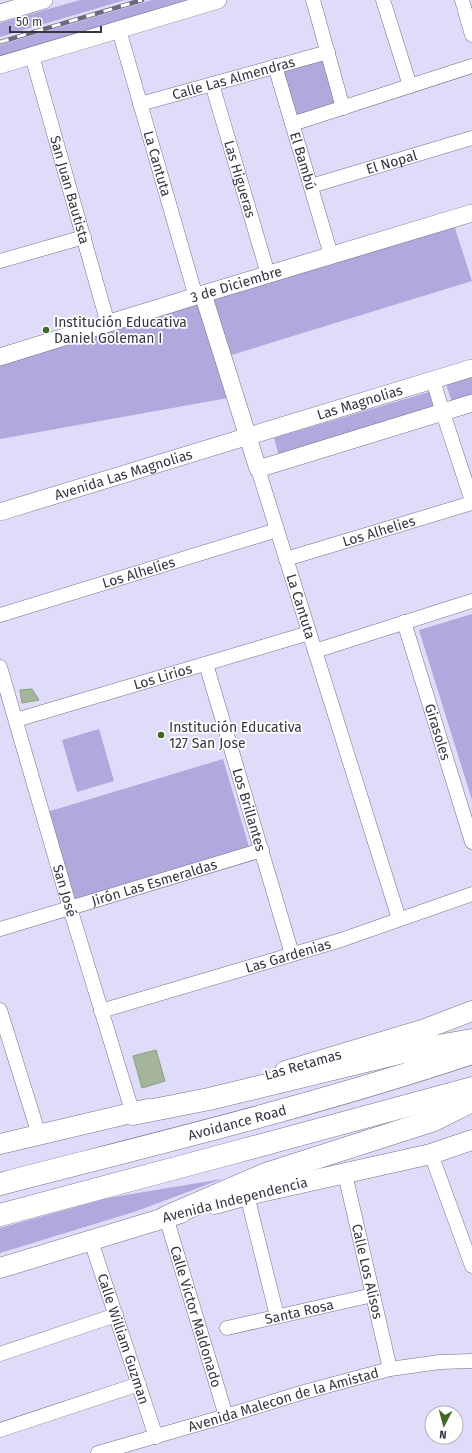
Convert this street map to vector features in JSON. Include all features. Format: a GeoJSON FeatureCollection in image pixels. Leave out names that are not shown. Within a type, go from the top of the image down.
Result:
{"type":"FeatureCollection","features":[{"type":"Feature","properties":{"kind":"highway"},"geometry":{"type":"LineString","coordinates":[[133,1114],[209,1099],[399,1053],[472,1040]]}},
{"type":"Feature","properties":{"kind":"highway","name":"Avoidance Road"},"geometry":{"type":"LineString","coordinates":[[0,1184],[239,1122],[403,1076],[472,1053]]}},
{"type":"Feature","properties":{"kind":"highway","name":"Avoidance Road"},"geometry":{"type":"LineString","coordinates":[[0,1214],[472,1088]]}},
{"type":"Feature","properties":{"kind":"highway"},"geometry":{"type":"LineString","coordinates":[[166,1217],[266,1174],[434,1120],[472,1101]]}},
{"type":"Feature","properties":{"kind":"main road","name":"Las Retamas"},"geometry":{"type":"LineString","coordinates":[[0,1144],[133,1114],[357,1050],[425,1029],[472,1011]]}},
{"type":"Feature","properties":{"kind":"main road","name":"Avenida Independencia"},"geometry":{"type":"LineString","coordinates":[[0,1268],[166,1217],[247,1195],[431,1154],[472,1140]]}},
{"type":"Feature","properties":{"kind":"street"},"geometry":{"type":"LineString","coordinates":[[0,13],[44,0]]}},
{"type":"Feature","properties":{"kind":"street"},"geometry":{"type":"LineString","coordinates":[[0,65],[218,0]]}},
{"type":"Feature","properties":{"kind":"street"},"geometry":{"type":"LineString","coordinates":[[313,0],[343,108]]}},
{"type":"Feature","properties":{"kind":"street"},"geometry":{"type":"LineString","coordinates":[[383,0],[410,86]]}},
{"type":"Feature","properties":{"kind":"street"},"geometry":{"type":"LineString","coordinates":[[466,4],[472,35]]}},
{"type":"Feature","properties":{"kind":"street","name":"La Cantuta"},"geometry":{"type":"LineString","coordinates":[[119,30],[140,104],[199,295],[258,469],[399,919]]}},
{"type":"Feature","properties":{"kind":"street","name":"Calle Las Almendras"},"geometry":{"type":"LineString","coordinates":[[140,104],[328,52]]}},
{"type":"Feature","properties":{"kind":"street","name":"San Juan Bautista"},"geometry":{"type":"LineString","coordinates":[[32,56],[108,324]]}},
{"type":"Feature","properties":{"kind":"street","name":"El Bambú"},"geometry":{"type":"LineString","coordinates":[[275,66],[331,255]]}},
{"type":"Feature","properties":{"kind":"street"},"geometry":{"type":"LineString","coordinates":[[292,124],[472,66]]}},
{"type":"Feature","properties":{"kind":"street","name":"Las Higueras"},"geometry":{"type":"LineString","coordinates":[[212,84],[268,274]]}},
{"type":"Feature","properties":{"kind":"street","name":"El Nopal"},"geometry":{"type":"LineString","coordinates":[[311,186],[472,138]]}},
{"type":"Feature","properties":{"kind":"street","name":"3 de Diciembre"},"geometry":{"type":"LineString","coordinates":[[0,357],[199,295],[472,213]]}},
{"type":"Feature","properties":{"kind":"street"},"geometry":{"type":"LineString","coordinates":[[0,261],[84,237]]}},
{"type":"Feature","properties":{"kind":"street","name":"Las Magnolias"},"geometry":{"type":"LineString","coordinates":[[247,436],[472,368]]}},
{"type":"Feature","properties":{"kind":"street"},"geometry":{"type":"LineString","coordinates":[[433,380],[472,502]]}},
{"type":"Feature","properties":{"kind":"street"},"geometry":{"type":"LineString","coordinates":[[258,469],[472,403]]}},
{"type":"Feature","properties":{"kind":"street","name":"Avenida Las Magnolias"},"geometry":{"type":"LineString","coordinates":[[0,512],[247,436]]}},
{"type":"Feature","properties":{"kind":"street","name":"Los Alhelies"},"geometry":{"type":"LineString","coordinates":[[286,559],[472,502]]}},
{"type":"Feature","properties":{"kind":"street","name":"Los Alhelíes"},"geometry":{"type":"LineString","coordinates":[[0,615],[277,530]]}},
{"type":"Feature","properties":{"kind":"street"},"geometry":{"type":"LineString","coordinates":[[315,651],[472,601]]}},
{"type":"Feature","properties":{"kind":"street","name":"Girasoles"},"geometry":{"type":"LineString","coordinates":[[404,622],[472,842]]}},
{"type":"Feature","properties":{"kind":"street","name":"Los Lirios"},"geometry":{"type":"LineString","coordinates":[[16,720],[309,633]]}},
{"type":"Feature","properties":{"kind":"street","name":"Los Brillantes"},"geometry":{"type":"LineString","coordinates":[[206,664],[292,954]]}},
{"type":"Feature","properties":{"kind":"street","name":"San José"},"geometry":{"type":"LineString","coordinates":[[0,667],[70,908],[133,1114]]}},
{"type":"Feature","properties":{"kind":"street","name":"Jirón Las Esmeraldas"},"geometry":{"type":"LineString","coordinates":[[0,929],[262,850]]}},
{"type":"Feature","properties":{"kind":"street","name":"Las Gardenias"},"geometry":{"type":"LineString","coordinates":[[101,1011],[342,940],[472,894]]}},
{"type":"Feature","properties":{"kind":"street"},"geometry":{"type":"LineString","coordinates":[[0,1010],[39,1135]]}},
{"type":"Feature","properties":{"kind":"street"},"geometry":{"type":"LineString","coordinates":[[431,1154],[472,1266]]}},
{"type":"Feature","properties":{"kind":"street","name":"Calle Los Alisos"},"geometry":{"type":"LineString","coordinates":[[345,1174],[390,1369]]}},
{"type":"Feature","properties":{"kind":"street"},"geometry":{"type":"LineString","coordinates":[[247,1195],[277,1316]]}},
{"type":"Feature","properties":{"kind":"street","name":"Calle Victor Maldonado"},"geometry":{"type":"LineString","coordinates":[[166,1217],[226,1416]]}},
{"type":"Feature","properties":{"kind":"street","name":"Calle William Guzman"},"geometry":{"type":"LineString","coordinates":[[91,1240],[156,1437]]}},
{"type":"Feature","properties":{"kind":"street","name":"Santa Rosa"},"geometry":{"type":"LineString","coordinates":[[226,1328],[373,1295]]}},
{"type":"Feature","properties":{"kind":"street"},"geometry":{"type":"LineString","coordinates":[[0,1354],[116,1315]]}},
{"type":"Feature","properties":{"kind":"street","name":"Avenida Malecon de la Amistad"},"geometry":{"type":"LineString","coordinates":[[98,1453],[304,1392],[390,1369],[440,1362],[472,1361]]}},
{"type":"Feature","properties":{"kind":"street"},"geometry":{"type":"LineString","coordinates":[[0,1430],[139,1384]]}},
{"type":"Feature","properties":{"kind":"shaded area"},"geometry":{"type":"Polygon","coordinates":[[[80,0],[125,0],[0,37],[0,23],[80,0]]]}},
{"type":"Feature","properties":{"kind":"shaded area"},"geometry":{"type":"Polygon","coordinates":[[[152,0],[202,0],[0,60],[0,45],[152,0]]]}},
{"type":"Feature","properties":{"kind":"shaded area"},"geometry":{"type":"Polygon","coordinates":[[[322,57],[337,103],[294,116],[282,68],[322,57]]]}},
{"type":"Feature","properties":{"kind":"shaded area"},"geometry":{"type":"Polygon","coordinates":[[[454,225],[472,281],[225,357],[206,299],[454,225]]]}},
{"type":"Feature","properties":{"kind":"shaded area"},"geometry":{"type":"Polygon","coordinates":[[[196,301],[228,398],[0,439],[0,363],[196,301]]]}},
{"type":"Feature","properties":{"kind":"shaded area"},"geometry":{"type":"Polygon","coordinates":[[[472,377],[472,398],[452,402],[446,384],[472,377]]]}},
{"type":"Feature","properties":{"kind":"shaded area"},"geometry":{"type":"Polygon","coordinates":[[[429,392],[434,410],[279,456],[274,438],[429,392]]]}},
{"type":"Feature","properties":{"kind":"shaded area"},"geometry":{"type":"Polygon","coordinates":[[[472,614],[472,800],[419,630],[472,614]]]}},
{"type":"Feature","properties":{"kind":"shaded area"},"geometry":{"type":"Polygon","coordinates":[[[99,729],[114,781],[77,792],[62,740],[99,729]]]}},
{"type":"Feature","properties":{"kind":"shaded area"},"geometry":{"type":"Polygon","coordinates":[[[223,759],[250,850],[75,900],[47,812],[223,759]]]}},
{"type":"Feature","properties":{"kind":"shaded area"},"geometry":{"type":"Polygon","coordinates":[[[222,1179],[137,1211],[0,1253],[0,1228],[108,1198],[222,1179]]]}},
{"type":"Feature","properties":{"kind":"building"},"geometry":{"type":"Polygon","coordinates":[[[32,689],[39,700],[22,703],[20,690],[32,689]]]}},
{"type":"Feature","properties":{"kind":"building"},"geometry":{"type":"Polygon","coordinates":[[[156,1050],[165,1081],[142,1088],[133,1056],[156,1050]]]}},
{"type":"Feature","properties":{"kind":"railway"},"geometry":{"type":"LineString","coordinates":[[0,42],[142,0]]}},
{"type":"Feature","properties":{"kind":"place","name":"Institución Educativa Daniel Goleman I"},"geometry":{"type":"Point","coordinates":[46,330]}},
{"type":"Feature","properties":{"kind":"place","name":"Institución Educativa 127 San Jose"},"geometry":{"type":"Point","coordinates":[161,735]}}]}
